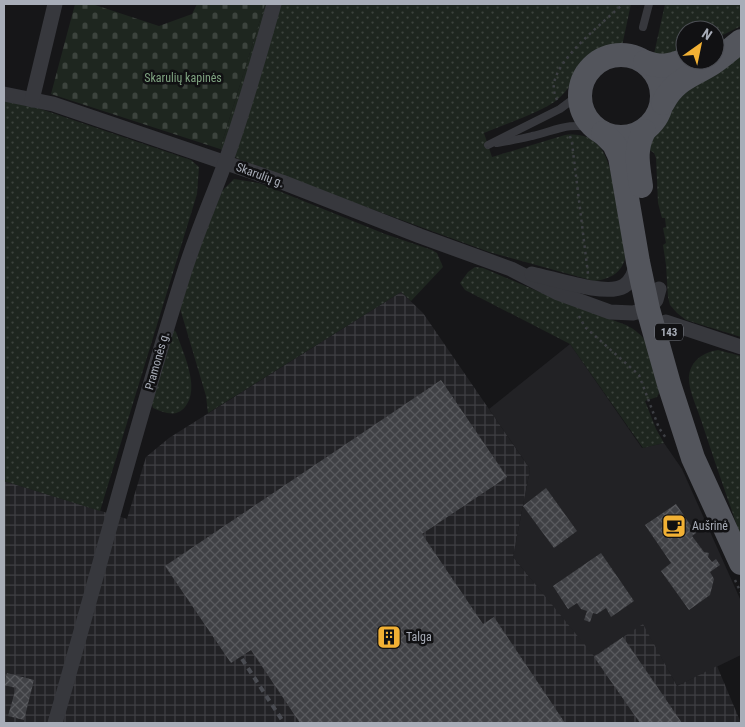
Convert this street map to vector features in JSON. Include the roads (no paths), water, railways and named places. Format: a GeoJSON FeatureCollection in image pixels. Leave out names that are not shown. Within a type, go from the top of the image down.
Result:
{"type":"FeatureCollection","features":[{"type":"Feature","properties":{"kind":"main road","name":"143"},"geometry":{"type":"LineString","coordinates":[[725,45],[741,40]]}},
{"type":"Feature","properties":{"kind":"main road","name":"143"},"geometry":{"type":"LineString","coordinates":[[658,307],[636,155],[638,142],[644,131],[656,119],[669,91],[679,81],[713,62],[741,40]]}},
{"type":"Feature","properties":{"kind":"main road"},"geometry":{"type":"LineString","coordinates":[[580,87],[584,76],[591,67],[601,60],[623,54],[635,56],[654,70],[660,80],[663,91],[662,103]]}},
{"type":"Feature","properties":{"kind":"main road"},"geometry":{"type":"LineString","coordinates":[[645,62],[658,66],[675,64]]}},
{"type":"Feature","properties":{"kind":"main road","name":"143"},"geometry":{"type":"LineString","coordinates":[[580,87],[582,110],[587,119],[614,144],[620,157],[638,262],[658,307],[727,529],[741,563]]}},
{"type":"Feature","properties":{"kind":"main road"},"geometry":{"type":"LineString","coordinates":[[599,130],[614,137],[624,138],[644,131]]}},
{"type":"Feature","properties":{"kind":"street"},"geometry":{"type":"LineString","coordinates":[[32,100],[56,4]]}},
{"type":"Feature","properties":{"kind":"street","name":"Pramonės g."},"geometry":{"type":"LineString","coordinates":[[55,723],[140,419],[183,276],[225,162],[257,64],[274,4]]}},
{"type":"Feature","properties":{"kind":"street","name":"Skarulių g."},"geometry":{"type":"LineString","coordinates":[[4,94],[53,104],[225,162],[511,269],[602,290],[614,290],[625,286],[634,275],[638,262]]}},
{"type":"Feature","properties":{"kind":"street","name":"Skarulių g."},"geometry":{"type":"LineString","coordinates":[[511,269],[558,293],[610,312],[633,313],[658,307]]}},
{"type":"Feature","properties":{"kind":"street"},"geometry":{"type":"LineString","coordinates":[[658,307],[741,346]]}},
{"type":"Feature","properties":{"kind":"lane"},"geometry":{"type":"LineString","coordinates":[[643,27],[649,4]]}},
{"type":"Feature","properties":{"kind":"lane"},"geometry":{"type":"LineString","coordinates":[[580,87],[572,100],[560,109],[488,145],[533,136],[567,126],[580,125],[599,130]]}},
{"type":"Feature","properties":{"kind":"railway"},"geometry":{"type":"LineString","coordinates":[[242,659],[284,723]]}},
{"type":"Feature","properties":{"kind":"place","name":"Aušrinė"},"geometry":{"type":"Point","coordinates":[674,526]}},
{"type":"Feature","properties":{"kind":"place","name":"Talga"},"geometry":{"type":"Point","coordinates":[389,637]}},
{"type":"Feature","properties":{"kind":"park label","name":"Skarulių kapinės"},"geometry":{"type":"Point","coordinates":[183,78]}}]}
